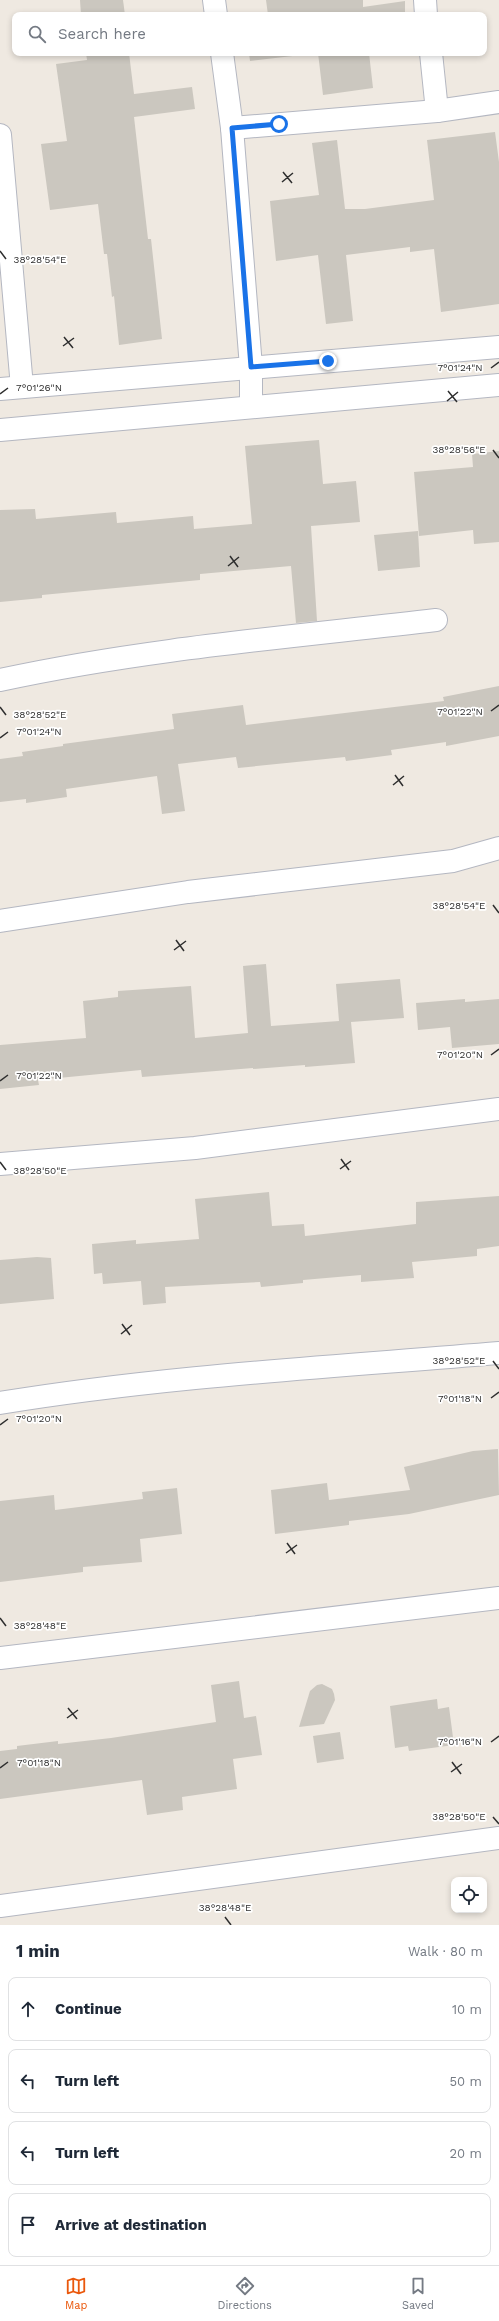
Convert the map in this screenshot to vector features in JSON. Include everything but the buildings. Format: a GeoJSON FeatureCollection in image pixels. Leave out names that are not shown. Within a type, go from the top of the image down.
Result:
{"type":"FeatureCollection","features":[{"type":"Feature","properties":{"kind":"street"},"geometry":{"type":"LineString","coordinates":[[214,0],[216,12]]}},
{"type":"Feature","properties":{"kind":"street"},"geometry":{"type":"LineString","coordinates":[[425,0],[426,12]]}},
{"type":"Feature","properties":{"kind":"street"},"geometry":{"type":"LineString","coordinates":[[222,56],[232,128],[251,367],[251,407]]}},
{"type":"Feature","properties":{"kind":"street"},"geometry":{"type":"LineString","coordinates":[[430,56],[437,111]]}},
{"type":"Feature","properties":{"kind":"street"},"geometry":{"type":"LineString","coordinates":[[232,128],[437,111],[499,102]]}},
{"type":"Feature","properties":{"kind":"street"},"geometry":{"type":"LineString","coordinates":[[0,139],[22,387]]}},
{"type":"Feature","properties":{"kind":"street"},"geometry":{"type":"LineString","coordinates":[[0,389],[499,347]]}},
{"type":"Feature","properties":{"kind":"street"},"geometry":{"type":"LineString","coordinates":[[0,430],[499,386]]}},
{"type":"Feature","properties":{"kind":"street"},"geometry":{"type":"LineString","coordinates":[[0,680],[56,668],[148,654],[436,620]]}},
{"type":"Feature","properties":{"kind":"street"},"geometry":{"type":"LineString","coordinates":[[0,921],[188,892],[453,861],[499,848]]}},
{"type":"Feature","properties":{"kind":"street"},"geometry":{"type":"LineString","coordinates":[[0,1164],[196,1148],[499,1109]]}},
{"type":"Feature","properties":{"kind":"street"},"geometry":{"type":"LineString","coordinates":[[0,1403],[81,1390],[192,1378],[499,1353]]}},
{"type":"Feature","properties":{"kind":"street"},"geometry":{"type":"LineString","coordinates":[[0,1658],[499,1598]]}},
{"type":"Feature","properties":{"kind":"street"},"geometry":{"type":"LineString","coordinates":[[0,1906],[499,1838]]}},
{"type":"Feature","properties":{"kind":"route"},"geometry":{"type":"LineString","coordinates":[[279,124],[232,128],[251,367],[328,361]]}}]}
